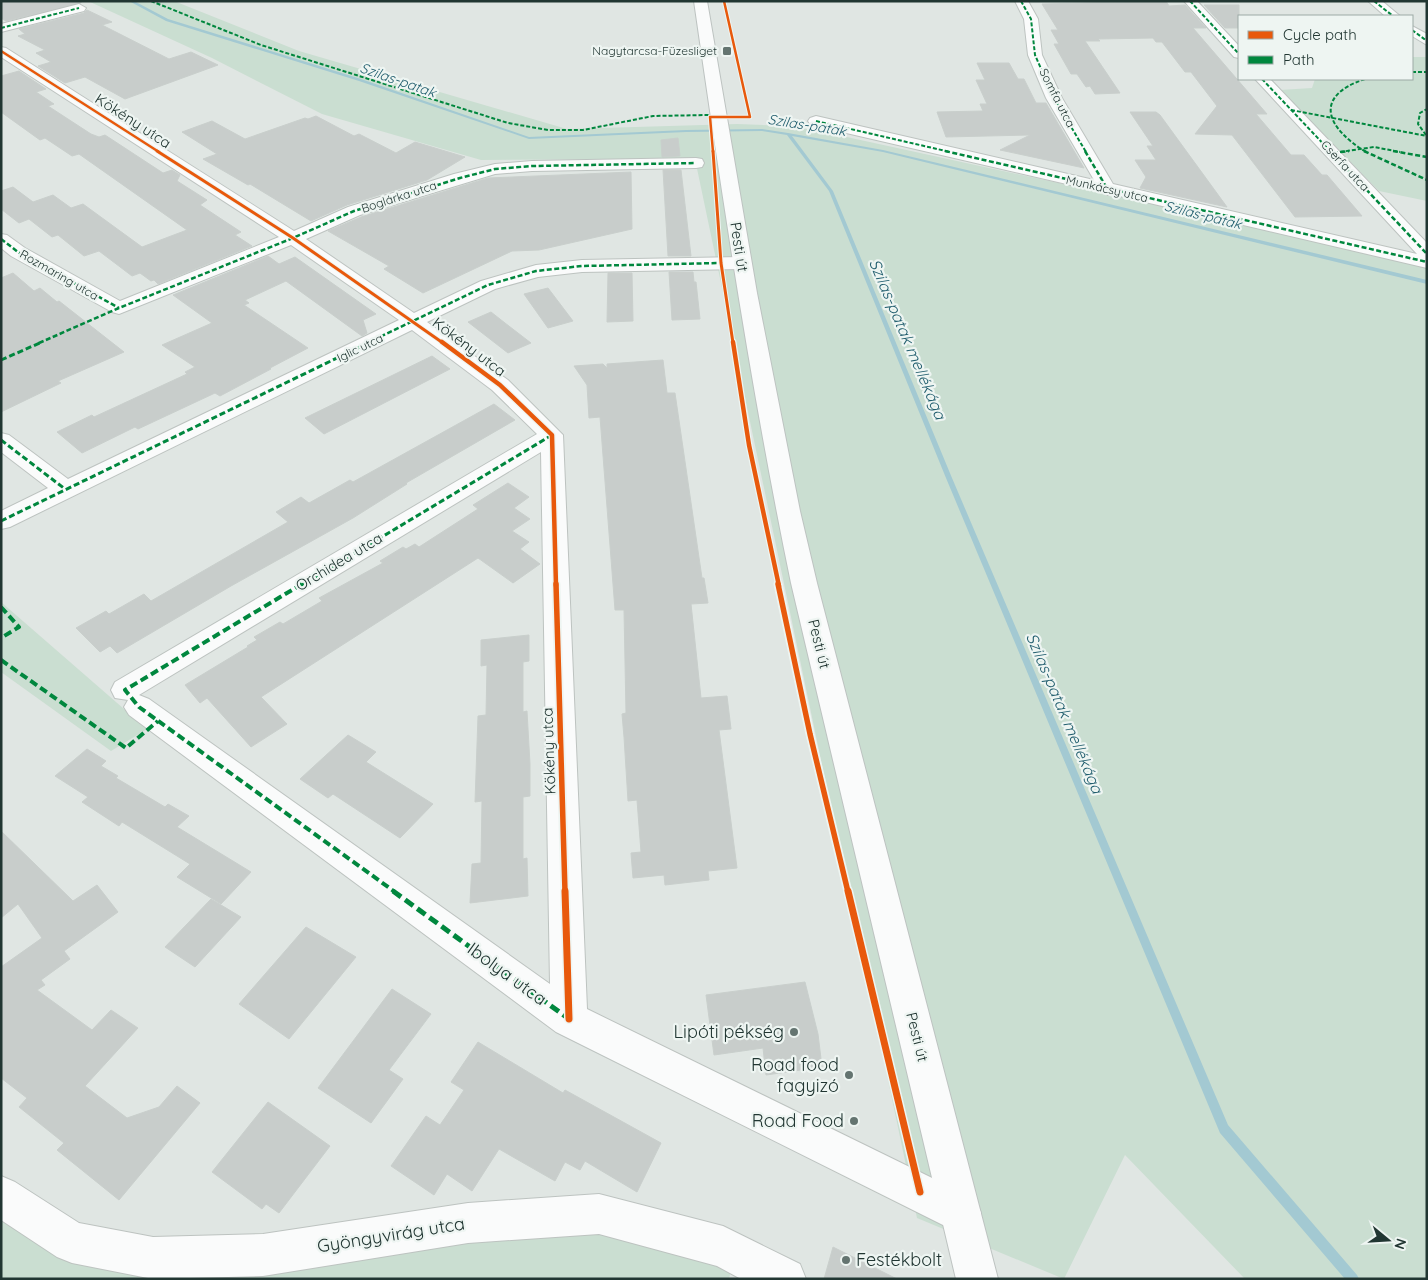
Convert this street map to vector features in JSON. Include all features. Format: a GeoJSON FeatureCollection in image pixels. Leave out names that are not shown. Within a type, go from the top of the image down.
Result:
{"type":"FeatureCollection","features":[{"type":"Feature","properties":{"kind":"street","name":"Pesti út"},"geometry":{"type":"LineString","coordinates":[[700,1],[741,263],[782,489],[977,1279]]}},
{"type":"Feature","properties":{"kind":"street","name":"Somfa utca"},"geometry":{"type":"LineString","coordinates":[[1021,1],[1032,19],[1035,55],[1054,98],[1108,190]]}},
{"type":"Feature","properties":{"kind":"street"},"geometry":{"type":"LineString","coordinates":[[1190,1],[1238,53]]}},
{"type":"Feature","properties":{"kind":"street"},"geometry":{"type":"LineString","coordinates":[[1374,1],[1392,15]]}},
{"type":"Feature","properties":{"kind":"street"},"geometry":{"type":"LineString","coordinates":[[1,28],[79,8]]}},
{"type":"Feature","properties":{"kind":"street"},"geometry":{"type":"LineString","coordinates":[[1413,31],[1427,42]]}},
{"type":"Feature","properties":{"kind":"street","name":"Kökény utca"},"geometry":{"type":"LineString","coordinates":[[1,51],[293,238],[414,322],[500,385],[552,435],[569,1019]]}},
{"type":"Feature","properties":{"kind":"street","name":"Cserfa utca"},"geometry":{"type":"LineString","coordinates":[[1263,80],[1427,254]]}},
{"type":"Feature","properties":{"kind":"street","name":"Munkácsy utca"},"geometry":{"type":"LineString","coordinates":[[816,121],[1108,190],[1427,262]]}},
{"type":"Feature","properties":{"kind":"street","name":"Boglárka utca"},"geometry":{"type":"LineString","coordinates":[[118,308],[293,238],[354,211],[402,195],[496,169],[532,166],[696,163]]}},
{"type":"Feature","properties":{"kind":"street","name":"Rozmaring utca"},"geometry":{"type":"LineString","coordinates":[[1,239],[18,252],[118,308]]}},
{"type":"Feature","properties":{"kind":"street","name":"Iglic utca"},"geometry":{"type":"LineString","coordinates":[[1,521],[488,285],[536,271],[582,266],[741,263]]}},
{"type":"Feature","properties":{"kind":"street","name":"Orchidea utca"},"geometry":{"type":"LineString","coordinates":[[132,698],[552,435]]}},
{"type":"Feature","properties":{"kind":"street"},"geometry":{"type":"LineString","coordinates":[[1,440],[66,490]]}},
{"type":"Feature","properties":{"kind":"street","name":"Ibolya utca"},"geometry":{"type":"LineString","coordinates":[[132,698],[569,1019],[961,1213]]}},
{"type":"Feature","properties":{"kind":"street","name":"Gyöngyvirág utca"},"geometry":{"type":"LineString","coordinates":[[1,1196],[72,1242],[153,1258],[263,1255],[468,1223],[599,1214],[723,1247],[785,1279]]}},
{"type":"Feature","properties":{"kind":"green space"},"geometry":{"type":"Polygon","coordinates":[[[88,1],[174,1],[299,51],[567,129],[737,124],[787,126],[819,131],[1427,263],[1427,1279],[1245,1279],[1125,1155],[1064,1279],[917,1218],[695,159],[481,160],[322,114],[212,58],[88,1]]]}},
{"type":"Feature","properties":{"kind":"green space"},"geometry":{"type":"Polygon","coordinates":[[[1413,57],[1427,57],[1427,201],[1379,191],[1280,90],[1312,88],[1315,80],[1413,80],[1413,57]]]}},
{"type":"Feature","properties":{"kind":"green space"},"geometry":{"type":"Polygon","coordinates":[[[1,602],[147,729],[111,751],[1,672],[1,602]]]}},
{"type":"Feature","properties":{"kind":"green space"},"geometry":{"type":"Polygon","coordinates":[[[1,1214],[112,1263],[602,1222],[731,1271],[729,1279],[1,1279],[1,1214]]]}},
{"type":"Feature","properties":{"kind":"building"},"geometry":{"type":"Polygon","coordinates":[[[1,1],[81,1],[81,3],[6,21],[1,18],[1,1]]]}},
{"type":"Feature","properties":{"kind":"building"},"geometry":{"type":"Polygon","coordinates":[[[1166,1],[1169,6],[1185,5],[1206,28],[1193,28],[1267,114],[1256,114],[1291,155],[1304,155],[1322,175],[1327,175],[1362,216],[1295,217],[1232,135],[1195,134],[1217,106],[1191,72],[1185,72],[1162,42],[1156,42],[1153,38],[1085,41],[1120,93],[1095,94],[1090,86],[1086,87],[1077,74],[1071,74],[1054,44],[1059,44],[1051,30],[1058,30],[1042,4],[1166,1]]]}},
{"type":"Feature","properties":{"kind":"building"},"geometry":{"type":"Polygon","coordinates":[[[1204,5],[1239,5],[1238,28],[1225,28],[1204,5]]]}},
{"type":"Feature","properties":{"kind":"building"},"geometry":{"type":"Polygon","coordinates":[[[87,10],[112,22],[102,25],[169,59],[191,52],[218,65],[125,99],[85,77],[65,83],[38,66],[51,62],[36,53],[45,50],[18,36],[25,34],[19,29],[84,13],[87,10]]]}},
{"type":"Feature","properties":{"kind":"building"},"geometry":{"type":"Polygon","coordinates":[[[977,63],[1009,63],[1018,79],[1024,79],[1036,103],[1046,103],[1084,168],[1000,150],[1030,135],[946,137],[937,112],[983,111],[980,104],[987,104],[976,80],[985,80],[977,63]]]}},
{"type":"Feature","properties":{"kind":"building"},"geometry":{"type":"Polygon","coordinates":[[[19,71],[46,89],[36,92],[54,104],[48,106],[91,134],[99,137],[105,135],[163,173],[172,170],[180,175],[177,181],[207,200],[200,205],[241,232],[235,235],[252,246],[158,284],[140,273],[132,276],[99,251],[84,256],[58,235],[52,237],[29,219],[19,223],[1,209],[1,191],[13,187],[33,202],[53,195],[71,208],[83,204],[142,247],[187,230],[79,154],[72,156],[45,138],[40,140],[1,112],[1,76],[19,71]]]}},
{"type":"Feature","properties":{"kind":"building"},"geometry":{"type":"Polygon","coordinates":[[[1130,112],[1156,112],[1160,115],[1227,207],[1140,188],[1146,177],[1135,160],[1156,160],[1147,146],[1153,146],[1130,112]]]}},
{"type":"Feature","properties":{"kind":"building"},"geometry":{"type":"Polygon","coordinates":[[[316,116],[354,136],[359,134],[396,153],[415,142],[465,157],[427,180],[347,205],[311,221],[250,184],[248,185],[203,159],[217,154],[182,132],[212,121],[245,139],[316,116]]]}},
{"type":"Feature","properties":{"kind":"building"},"geometry":{"type":"Polygon","coordinates":[[[678,138],[680,156],[662,157],[661,140],[678,138]]]}},
{"type":"Feature","properties":{"kind":"building"},"geometry":{"type":"Polygon","coordinates":[[[663,170],[681,170],[691,256],[668,256],[663,170]]]}},
{"type":"Feature","properties":{"kind":"building"},"geometry":{"type":"Polygon","coordinates":[[[631,172],[632,229],[539,250],[512,251],[423,293],[384,269],[389,266],[328,231],[361,217],[488,178],[631,172]]]}},
{"type":"Feature","properties":{"kind":"building"},"geometry":{"type":"Polygon","coordinates":[[[268,256],[279,264],[295,257],[376,314],[363,320],[367,333],[362,336],[286,281],[245,300],[249,303],[244,305],[308,348],[220,396],[215,393],[138,429],[135,427],[82,453],[57,432],[187,374],[185,372],[195,367],[162,345],[212,323],[173,295],[268,256]]]}},
{"type":"Feature","properties":{"kind":"building"},"geometry":{"type":"Polygon","coordinates":[[[669,272],[693,272],[700,319],[672,320],[669,272]]]}},
{"type":"Feature","properties":{"kind":"building"},"geometry":{"type":"Polygon","coordinates":[[[13,273],[34,291],[40,288],[57,302],[59,301],[124,352],[58,381],[61,383],[1,412],[1,278],[13,273]]]}},
{"type":"Feature","properties":{"kind":"building"},"geometry":{"type":"Polygon","coordinates":[[[608,273],[632,273],[633,321],[607,322],[608,273]]]}},
{"type":"Feature","properties":{"kind":"building"},"geometry":{"type":"Polygon","coordinates":[[[548,288],[573,321],[548,328],[524,294],[548,288]]]}},
{"type":"Feature","properties":{"kind":"building"},"geometry":{"type":"Polygon","coordinates":[[[491,312],[531,343],[508,353],[468,322],[491,312]]]}},
{"type":"Feature","properties":{"kind":"building"},"geometry":{"type":"Polygon","coordinates":[[[432,356],[450,369],[324,434],[305,418],[432,356]]]}},
{"type":"Feature","properties":{"kind":"building"},"geometry":{"type":"Polygon","coordinates":[[[663,360],[667,393],[675,393],[702,578],[704,578],[708,603],[691,604],[701,698],[727,696],[731,729],[719,730],[737,868],[708,871],[709,880],[665,885],[664,875],[633,878],[631,853],[641,852],[637,800],[628,801],[622,714],[626,713],[624,610],[615,610],[600,417],[589,418],[587,385],[574,366],[603,364],[607,368],[607,364],[663,360]]]}},
{"type":"Feature","properties":{"kind":"building"},"geometry":{"type":"Polygon","coordinates":[[[494,404],[515,420],[406,483],[353,518],[231,586],[117,653],[110,646],[100,652],[76,628],[106,611],[109,614],[144,594],[151,601],[288,522],[276,512],[301,497],[309,503],[350,480],[353,482],[494,404]]]}},
{"type":"Feature","properties":{"kind":"building"},"geometry":{"type":"Polygon","coordinates":[[[508,483],[529,497],[514,508],[530,519],[512,531],[529,542],[520,549],[540,564],[513,583],[478,558],[261,697],[287,724],[251,747],[207,698],[200,703],[185,685],[248,647],[257,640],[254,637],[280,622],[283,624],[322,601],[319,598],[383,563],[380,561],[403,547],[406,549],[415,544],[419,547],[478,509],[473,505],[508,483]]]}},
{"type":"Feature","properties":{"kind":"building"},"geometry":{"type":"Polygon","coordinates":[[[529,635],[529,661],[523,662],[523,712],[527,711],[530,764],[530,796],[523,797],[523,859],[527,858],[528,896],[470,903],[472,864],[481,863],[482,801],[475,802],[478,716],[486,715],[487,665],[481,666],[481,640],[529,635]]]}},
{"type":"Feature","properties":{"kind":"building"},"geometry":{"type":"Polygon","coordinates":[[[348,735],[376,752],[366,762],[433,804],[400,838],[333,794],[328,798],[300,779],[348,735]]]}},
{"type":"Feature","properties":{"kind":"building"},"geometry":{"type":"Polygon","coordinates":[[[87,749],[106,761],[101,766],[118,776],[116,778],[165,807],[168,804],[189,816],[177,827],[251,872],[221,904],[177,877],[190,864],[122,822],[119,826],[82,802],[88,797],[55,776],[87,749]]]}},
{"type":"Feature","properties":{"kind":"building"},"geometry":{"type":"Polygon","coordinates":[[[1,831],[73,901],[97,885],[118,912],[64,951],[70,959],[41,980],[45,985],[37,990],[92,1030],[111,1010],[138,1028],[85,1086],[127,1118],[159,1107],[177,1086],[200,1103],[119,1200],[57,1150],[64,1143],[19,1107],[27,1098],[1,1078],[1,967],[42,938],[18,904],[1,918],[1,831]]]}},
{"type":"Feature","properties":{"kind":"building"},"geometry":{"type":"Polygon","coordinates":[[[211,899],[241,917],[195,967],[165,947],[211,899]]]}},
{"type":"Feature","properties":{"kind":"building"},"geometry":{"type":"Polygon","coordinates":[[[306,927],[356,957],[289,1039],[239,1004],[306,927]]]}},
{"type":"Feature","properties":{"kind":"building"},"geometry":{"type":"Polygon","coordinates":[[[805,982],[818,1034],[822,1067],[766,1075],[763,1048],[714,1055],[706,995],[805,982]]]}},
{"type":"Feature","properties":{"kind":"building"},"geometry":{"type":"Polygon","coordinates":[[[392,989],[431,1014],[389,1070],[403,1079],[371,1123],[318,1088],[392,989]]]}},
{"type":"Feature","properties":{"kind":"building"},"geometry":{"type":"Polygon","coordinates":[[[478,1042],[563,1093],[565,1090],[661,1143],[637,1192],[585,1161],[580,1170],[565,1162],[555,1181],[499,1149],[472,1191],[447,1174],[434,1195],[391,1166],[426,1116],[440,1125],[464,1090],[451,1082],[478,1042]]]}},
{"type":"Feature","properties":{"kind":"building"},"geometry":{"type":"Polygon","coordinates":[[[268,1102],[330,1146],[279,1213],[266,1204],[262,1209],[212,1172],[268,1102]]]}},
{"type":"Feature","properties":{"kind":"building"},"geometry":{"type":"Polygon","coordinates":[[[833,1247],[897,1279],[824,1279],[833,1247]]]}},
{"type":"Feature","properties":{"kind":"waterway","name":"Szilas-patak"},"geometry":{"type":"LineString","coordinates":[[131,1],[167,20],[360,80],[529,138],[686,131],[762,130],[788,134]]}},
{"type":"Feature","properties":{"kind":"waterway","name":"Szilas-patak"},"geometry":{"type":"LineString","coordinates":[[788,134],[883,151],[1427,282]]}},
{"type":"Feature","properties":{"kind":"waterway","name":"Szilas-patak mellékága"},"geometry":{"type":"LineString","coordinates":[[788,134],[831,191],[949,478],[1224,1129],[1353,1279]]}},
{"type":"Feature","properties":{"kind":"marked path"},"geometry":{"type":"LineString","coordinates":[[151,1],[261,45],[508,123],[548,130],[583,130],[653,116],[709,115],[710,117]]}},
{"type":"Feature","properties":{"kind":"marked path"},"geometry":{"type":"LineString","coordinates":[[1021,1],[1031,19],[1035,55],[1054,98],[1108,190]]}},
{"type":"Feature","properties":{"kind":"marked path"},"geometry":{"type":"LineString","coordinates":[[1190,1],[1238,53]]}},
{"type":"Feature","properties":{"kind":"marked path"},"geometry":{"type":"LineString","coordinates":[[1374,1],[1392,15]]}},
{"type":"Feature","properties":{"kind":"marked path"},"geometry":{"type":"LineString","coordinates":[[1,28],[79,8]]}},
{"type":"Feature","properties":{"kind":"marked path"},"geometry":{"type":"LineString","coordinates":[[1413,31],[1427,41]]}},
{"type":"Feature","properties":{"kind":"marked path"},"geometry":{"type":"LineString","coordinates":[[1413,72],[1427,72]]}},
{"type":"Feature","properties":{"kind":"marked path"},"geometry":{"type":"LineString","coordinates":[[1263,80],[1427,254]]}},
{"type":"Feature","properties":{"kind":"marked path"},"geometry":{"type":"LineString","coordinates":[[1362,80],[1346,87],[1338,93],[1332,102],[1330,115],[1336,128],[1348,140],[1364,151],[1382,161],[1427,180]]}},
{"type":"Feature","properties":{"kind":"marked path"},"geometry":{"type":"LineString","coordinates":[[1426,135],[1418,124],[1420,113],[1427,109]]}},
{"type":"Feature","properties":{"kind":"marked path"},"geometry":{"type":"LineString","coordinates":[[1291,110],[1427,136]]}},
{"type":"Feature","properties":{"kind":"marked path"},"geometry":{"type":"LineString","coordinates":[[816,121],[1427,262]]}},
{"type":"Feature","properties":{"kind":"marked path"},"geometry":{"type":"LineString","coordinates":[[1333,153],[1374,147],[1427,157]]}},
{"type":"Feature","properties":{"kind":"marked path"},"geometry":{"type":"LineString","coordinates":[[1,360],[119,308],[293,238],[354,211],[460,178],[495,169],[532,166],[696,163]]}},
{"type":"Feature","properties":{"kind":"marked path"},"geometry":{"type":"LineString","coordinates":[[1,239],[18,252],[119,308]]}},
{"type":"Feature","properties":{"kind":"marked path"},"geometry":{"type":"LineString","coordinates":[[1,521],[488,285],[536,271],[582,266],[721,263]]}},
{"type":"Feature","properties":{"kind":"marked path"},"geometry":{"type":"LineString","coordinates":[[552,435],[125,690],[139,707],[569,1019]]}},
{"type":"Feature","properties":{"kind":"marked path"},"geometry":{"type":"LineString","coordinates":[[1,440],[65,489]]}},
{"type":"Feature","properties":{"kind":"marked path"},"geometry":{"type":"LineString","coordinates":[[1,607],[19,627],[1,638]]}},
{"type":"Feature","properties":{"kind":"marked path"},"geometry":{"type":"LineString","coordinates":[[1,660],[126,748],[158,721]]}},
{"type":"Feature","properties":{"kind":"cycle path"},"geometry":{"type":"LineString","coordinates":[[724,1],[750,117],[710,117],[721,263],[749,445],[810,734],[920,1192]]}},
{"type":"Feature","properties":{"kind":"cycle path"},"geometry":{"type":"LineString","coordinates":[[1,51],[293,238],[414,322],[500,385],[552,435],[569,1019]]}},
{"type":"Feature","properties":{"kind":"place","name":"Nagytarcsa-Füzesliget"},"geometry":{"type":"Point","coordinates":[727,51]}},
{"type":"Feature","properties":{"kind":"place","name":"Lipóti pékség"},"geometry":{"type":"Point","coordinates":[794,1032]}},
{"type":"Feature","properties":{"kind":"place","name":"Road food fagyizó"},"geometry":{"type":"Point","coordinates":[849,1075]}},
{"type":"Feature","properties":{"kind":"place","name":"Road Food"},"geometry":{"type":"Point","coordinates":[854,1121]}},
{"type":"Feature","properties":{"kind":"place","name":"Festékbolt"},"geometry":{"type":"Point","coordinates":[846,1260]}}]}
